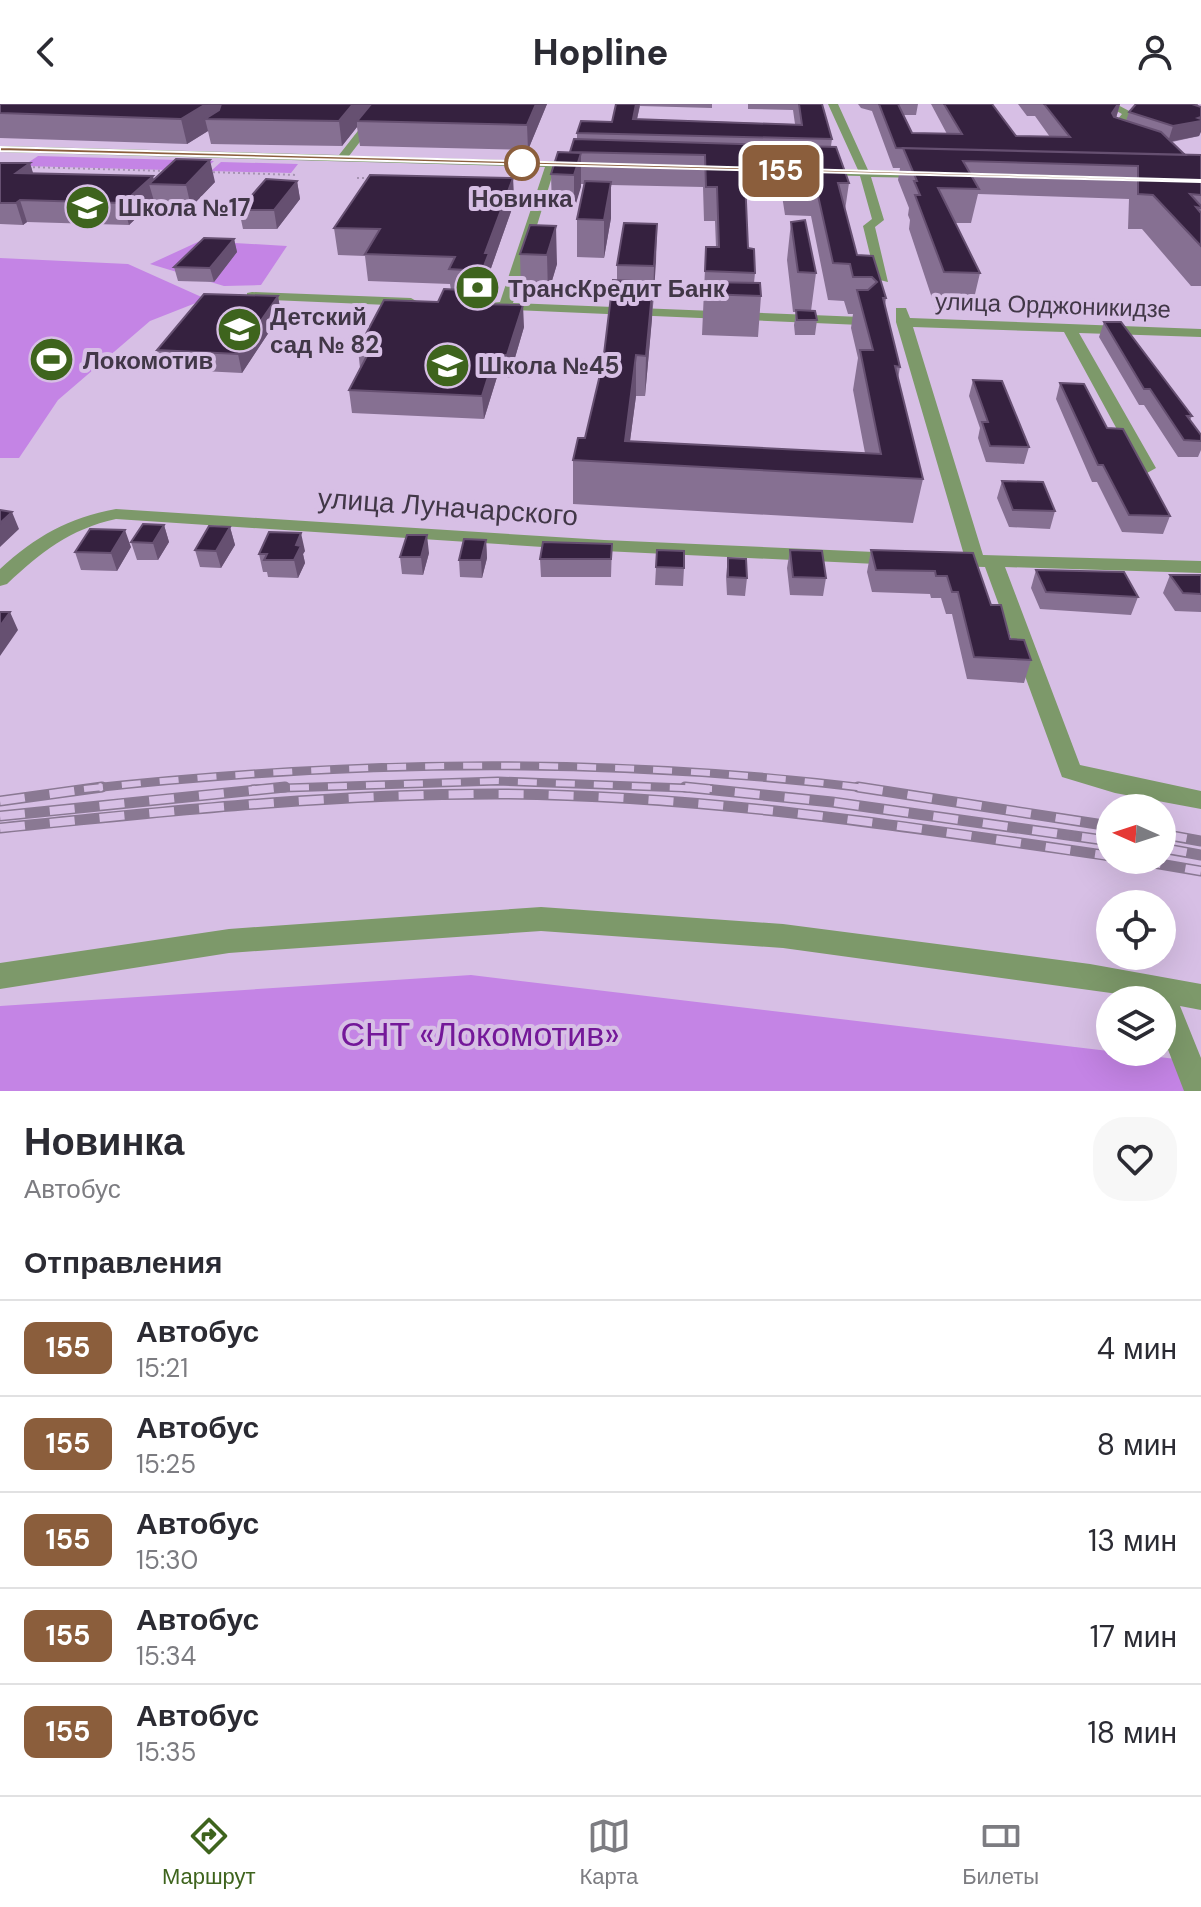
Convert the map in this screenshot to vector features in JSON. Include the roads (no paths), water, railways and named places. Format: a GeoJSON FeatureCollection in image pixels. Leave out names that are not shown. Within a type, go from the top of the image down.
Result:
{"type":"FeatureCollection","features":[{"type":"Feature","properties":{"kind":"street"},"geometry":{"type":"LineString","coordinates":[[342,158],[384,104]]}},
{"type":"Feature","properties":{"kind":"street"},"geometry":{"type":"LineString","coordinates":[[833,104],[862,173],[874,191],[878,220],[869,226],[883,279]]}},
{"type":"Feature","properties":{"kind":"street"},"geometry":{"type":"LineString","coordinates":[[1115,105],[1140,104]]}},
{"type":"Feature","properties":{"kind":"street"},"geometry":{"type":"LineString","coordinates":[[1115,105],[1128,113],[1113,131],[1136,139]]}},
{"type":"Feature","properties":{"kind":"street"},"geometry":{"type":"LineString","coordinates":[[181,154],[204,143]]}},
{"type":"Feature","properties":{"kind":"street"},"geometry":{"type":"LineString","coordinates":[[0,149],[598,165]]}},
{"type":"Feature","properties":{"kind":"street"},"geometry":{"type":"LineString","coordinates":[[505,306],[551,164]]}},
{"type":"Feature","properties":{"kind":"street"},"geometry":{"type":"LineString","coordinates":[[800,172],[939,176]]}},
{"type":"Feature","properties":{"kind":"street"},"geometry":{"type":"LineString","coordinates":[[232,295],[429,303]]}},
{"type":"Feature","properties":{"kind":"street"},"geometry":{"type":"LineString","coordinates":[[475,305],[861,321]]}},
{"type":"Feature","properties":{"kind":"street","name":"улица Орджоникидзе"},"geometry":{"type":"LineString","coordinates":[[984,561],[901,315],[1069,328],[1201,333]]}},
{"type":"Feature","properties":{"kind":"street"},"geometry":{"type":"LineString","coordinates":[[1069,328],[1147,468]]}},
{"type":"Feature","properties":{"kind":"street","name":"улица Луначарского"},"geometry":{"type":"LineString","coordinates":[[0,580],[48,535],[83,520],[116,514],[415,531],[622,548],[1201,567]]}},
{"type":"Feature","properties":{"kind":"street"},"geometry":{"type":"LineString","coordinates":[[984,561],[1070,771],[1115,784],[1201,800]]}},
{"type":"Feature","properties":{"kind":"street"},"geometry":{"type":"LineString","coordinates":[[0,976],[229,941],[541,919],[783,936],[1090,977],[1135,986]]}},
{"type":"Feature","properties":{"kind":"street"},"geometry":{"type":"LineString","coordinates":[[1176,993],[1201,997]]}},
{"type":"Feature","properties":{"kind":"street"},"geometry":{"type":"LineString","coordinates":[[1176,1032],[1199,1091]]}},
{"type":"Feature","properties":{"kind":"railway"},"geometry":{"type":"LineString","coordinates":[[97,788],[281,772],[479,766],[677,771],[863,788]]}},
{"type":"Feature","properties":{"kind":"railway"},"geometry":{"type":"LineString","coordinates":[[272,788],[498,781],[700,789]]}},
{"type":"Feature","properties":{"kind":"railway"},"geometry":{"type":"LineString","coordinates":[[97,788],[102,787]]}},
{"type":"Feature","properties":{"kind":"railway"},"geometry":{"type":"LineString","coordinates":[[272,788],[285,787]]}},
{"type":"Feature","properties":{"kind":"railway"},"geometry":{"type":"LineString","coordinates":[[685,787],[700,789]]}},
{"type":"Feature","properties":{"kind":"railway"},"geometry":{"type":"LineString","coordinates":[[858,787],[863,788]]}},
{"type":"Feature","properties":{"kind":"railway"},"geometry":{"type":"LineString","coordinates":[[0,801],[97,788]]}},
{"type":"Feature","properties":{"kind":"railway"},"geometry":{"type":"LineString","coordinates":[[84,789],[97,788]]}},
{"type":"Feature","properties":{"kind":"railway"},"geometry":{"type":"LineString","coordinates":[[0,816],[272,788]]}},
{"type":"Feature","properties":{"kind":"railway"},"geometry":{"type":"LineString","coordinates":[[252,789],[272,788]]}},
{"type":"Feature","properties":{"kind":"railway"},"geometry":{"type":"LineString","coordinates":[[863,788],[874,789]]}},
{"type":"Feature","properties":{"kind":"railway"},"geometry":{"type":"LineString","coordinates":[[863,788],[1096,824]]}},
{"type":"Feature","properties":{"kind":"railway"},"geometry":{"type":"LineString","coordinates":[[700,789],[712,789]]}},
{"type":"Feature","properties":{"kind":"railway"},"geometry":{"type":"LineString","coordinates":[[700,789],[832,802],[1096,839]]}},
{"type":"Feature","properties":{"kind":"railway"},"geometry":{"type":"LineString","coordinates":[[0,828],[317,800],[508,794],[659,800],[735,807],[885,824],[1096,854]]}},
{"type":"Feature","properties":{"kind":"railway"},"geometry":{"type":"LineString","coordinates":[[1176,837],[1201,841]]}},
{"type":"Feature","properties":{"kind":"railway"},"geometry":{"type":"LineString","coordinates":[[1176,851],[1201,855]]}},
{"type":"Feature","properties":{"kind":"railway"},"geometry":{"type":"LineString","coordinates":[[1176,867],[1201,871]]}},
{"type":"Feature","properties":{"kind":"place","name":"Новинка"},"geometry":{"type":"Point","coordinates":[522,163]}},
{"type":"Feature","properties":{"kind":"place","name":"Школа №17"},"geometry":{"type":"Point","coordinates":[87,207]}},
{"type":"Feature","properties":{"kind":"place","name":"ТрансКредит Банк"},"geometry":{"type":"Point","coordinates":[477,288]}},
{"type":"Feature","properties":{"kind":"place","name":"Детский сад № 82"},"geometry":{"type":"Point","coordinates":[239,330]}},
{"type":"Feature","properties":{"kind":"place","name":"Локомотив"},"geometry":{"type":"Point","coordinates":[52,360]}},
{"type":"Feature","properties":{"kind":"place","name":"Школа №45"},"geometry":{"type":"Point","coordinates":[447,365]}},
{"type":"Feature","properties":{"kind":"park label","name":"СНТ «Локомотив»"},"geometry":{"type":"Point","coordinates":[480,1034]}}]}
